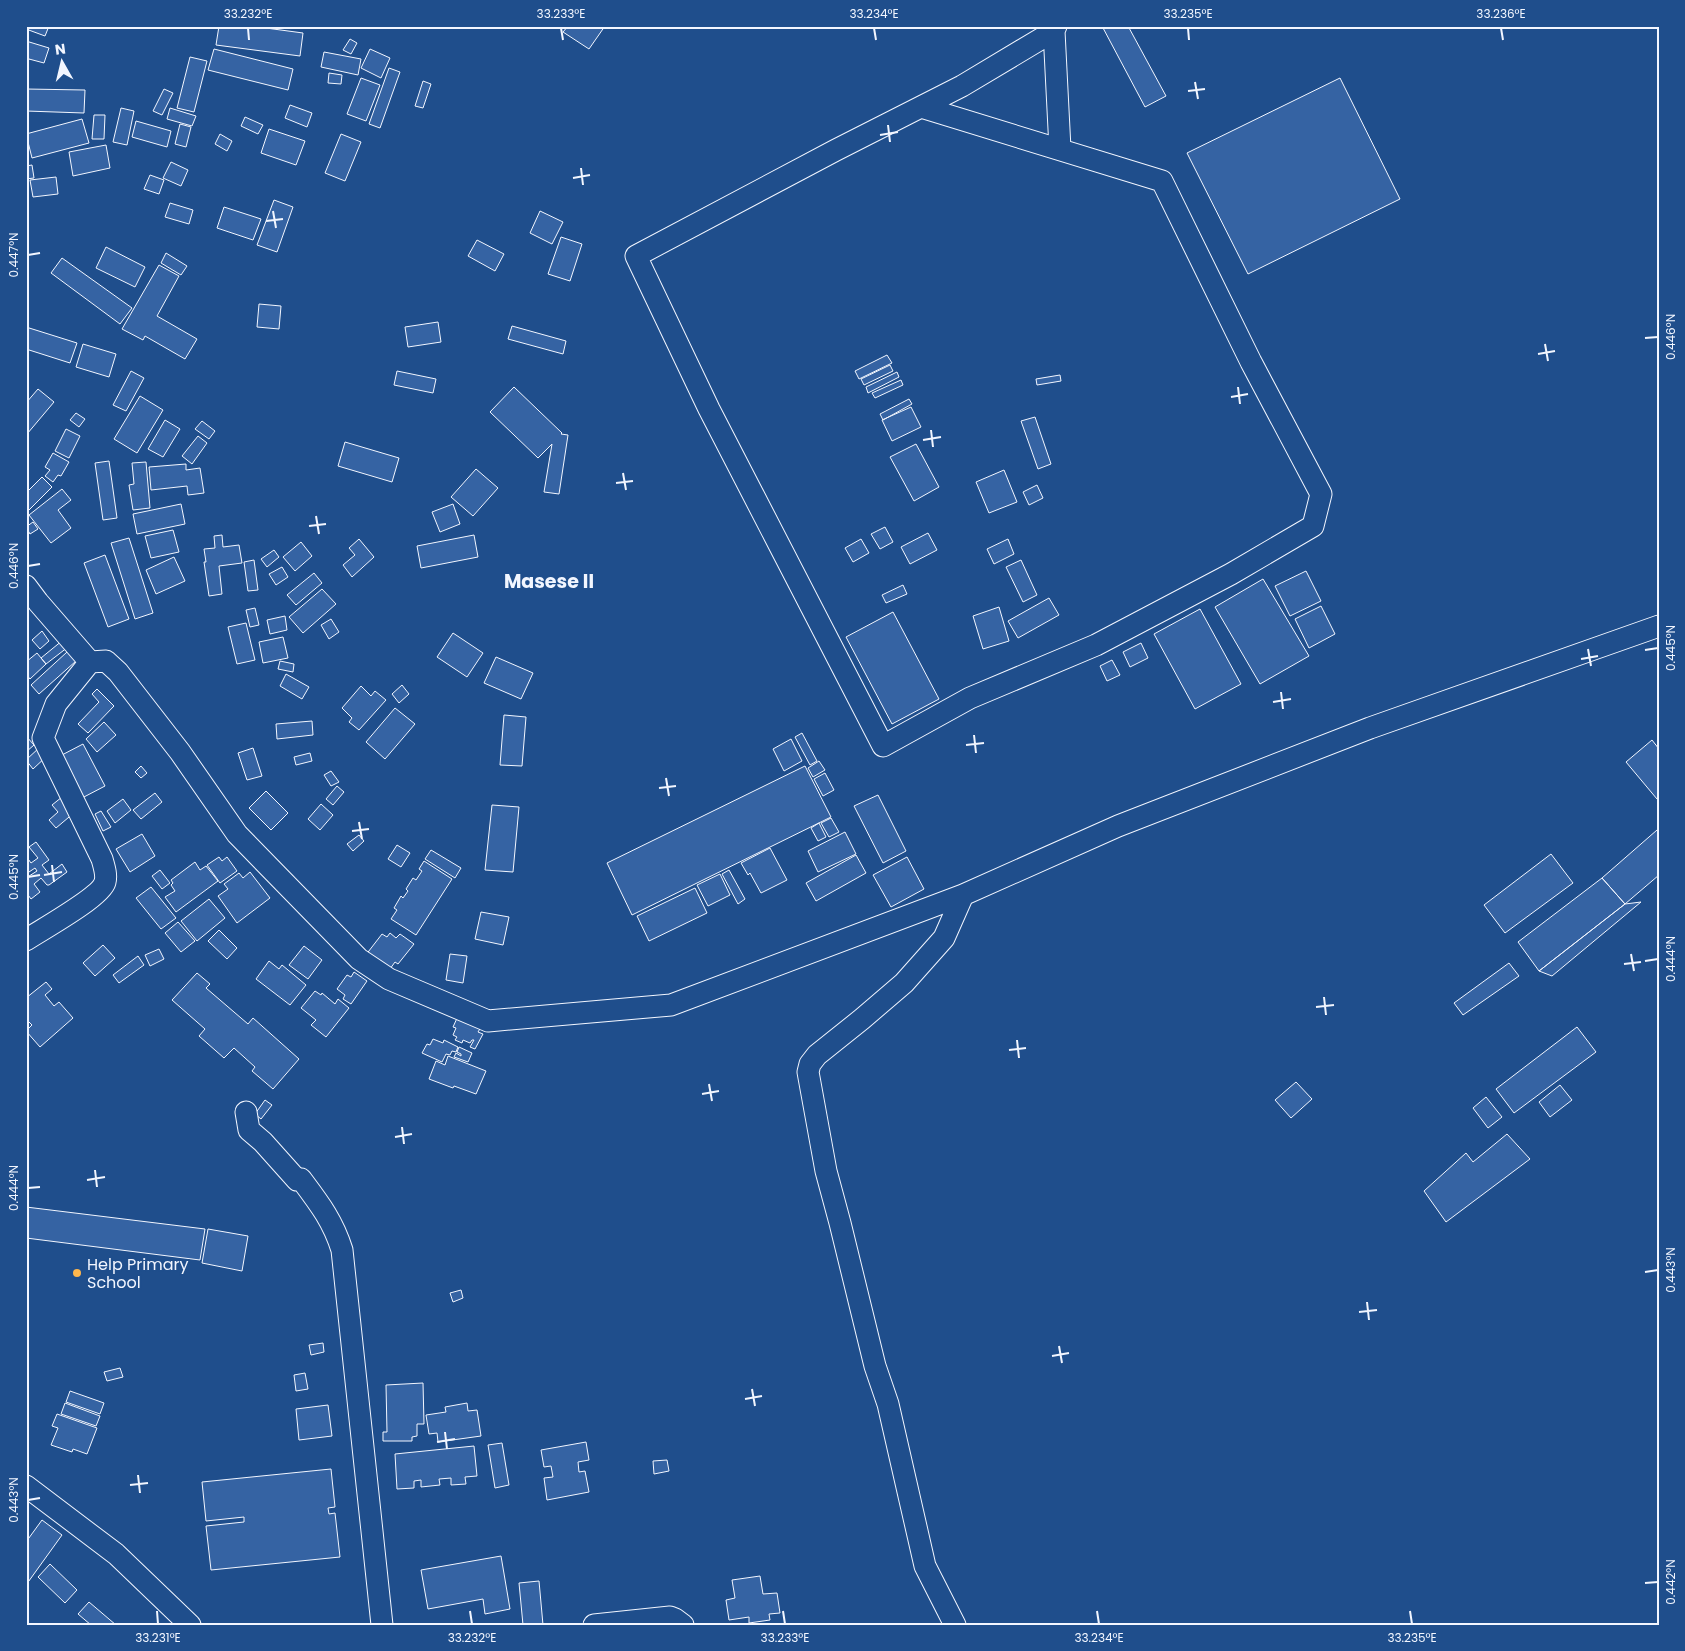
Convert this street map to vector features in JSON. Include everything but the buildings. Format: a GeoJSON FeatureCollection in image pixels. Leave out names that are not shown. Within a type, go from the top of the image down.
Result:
{"type":"FeatureCollection","features":[{"type":"Feature","properties":{"kind":"street"},"geometry":{"type":"LineString","coordinates":[[921,107],[1162,181],[1251,362],[1321,494],[1313,526],[1230,574],[1096,645],[970,698],[883,746],[709,409],[636,256],[836,150],[962,86],[1055,28],[1060,149]]}},
{"type":"Feature","properties":{"kind":"street"},"geometry":{"type":"LineString","coordinates":[[26,586],[90,662]]}},
{"type":"Feature","properties":{"kind":"street"},"geometry":{"type":"LineString","coordinates":[[26,940],[102,890],[105,882],[106,874],[102,859],[43,738],[56,704],[90,662],[106,661],[118,672],[180,752],[237,834],[359,959],[388,979],[488,1021],[671,1005],[963,895],[1118,826],[1361,732],[1659,626]]}},
{"type":"Feature","properties":{"kind":"street"},"geometry":{"type":"LineString","coordinates":[[955,1625],[925,1566],[888,1404],[875,1366],[826,1171],[808,1072],[810,1064],[817,1055],[904,983],[944,938],[963,895]]}},
{"type":"Feature","properties":{"kind":"street"},"geometry":{"type":"LineString","coordinates":[[246,1112],[249,1130],[297,1180],[301,1179],[326,1213],[337,1234],[342,1250],[382,1625]]}},
{"type":"Feature","properties":{"kind":"street"},"geometry":{"type":"LineString","coordinates":[[26,1486],[116,1554],[190,1625]]}},
{"type":"Feature","properties":{"kind":"street"},"geometry":{"type":"LineString","coordinates":[[594,1625],[670,1618],[683,1625]]}},
{"type":"Feature","properties":{"kind":"place","name":"Help Primary School"},"geometry":{"type":"Point","coordinates":[77,1273]}},
{"type":"Feature","properties":{"kind":"district","name":"Masese II"},"geometry":{"type":"Point","coordinates":[549,581]}}]}
